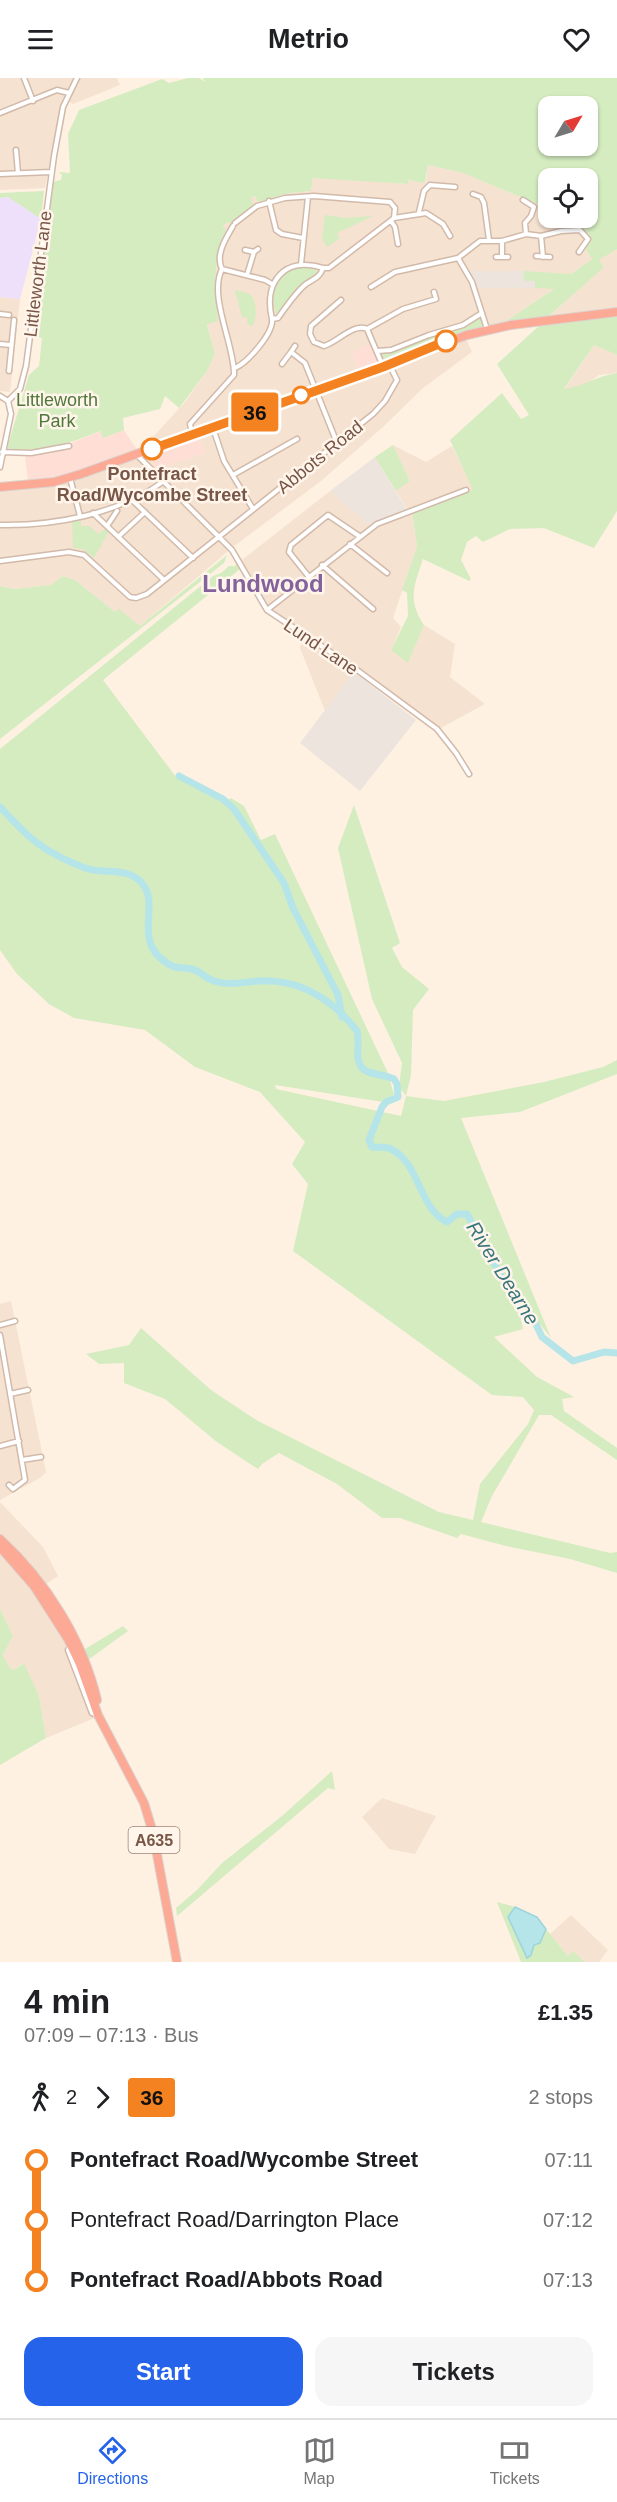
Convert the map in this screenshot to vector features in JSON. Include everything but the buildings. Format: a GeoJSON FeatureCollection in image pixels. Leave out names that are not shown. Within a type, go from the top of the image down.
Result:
{"type":"FeatureCollection","features":[{"type":"Feature","properties":{"kind":"highway"},"geometry":{"type":"LineString","coordinates":[[0,487],[70,478],[315,391],[446,341],[487,330],[617,312]]}},
{"type":"Feature","properties":{"kind":"highway","name":"A635"},"geometry":{"type":"LineString","coordinates":[[0,1539],[4,1548],[22,1566],[70,1629],[91,1677],[105,1727]]}},
{"type":"Feature","properties":{"kind":"highway","name":"A635"},"geometry":{"type":"LineString","coordinates":[[22,1566],[71,1646],[98,1715],[136,1788],[148,1817],[177,1962]]}},
{"type":"Feature","properties":{"kind":"highway"},"geometry":{"type":"LineString","coordinates":[[70,1629],[74,1640],[71,1646]]}},
{"type":"Feature","properties":{"kind":"street"},"geometry":{"type":"LineString","coordinates":[[24,78],[33,101]]}},
{"type":"Feature","properties":{"kind":"street","name":"Littleworth Lane"},"geometry":{"type":"LineString","coordinates":[[8,401],[20,389],[26,366],[51,172],[63,107],[77,78]]}},
{"type":"Feature","properties":{"kind":"street"},"geometry":{"type":"LineString","coordinates":[[0,113],[57,90],[69,93]]}},
{"type":"Feature","properties":{"kind":"street"},"geometry":{"type":"LineString","coordinates":[[16,150],[18,173]]}},
{"type":"Feature","properties":{"kind":"street"},"geometry":{"type":"LineString","coordinates":[[0,174],[51,172]]}},
{"type":"Feature","properties":{"kind":"street"},"geometry":{"type":"LineString","coordinates":[[418,213],[424,191],[430,185],[455,187]]}},
{"type":"Feature","properties":{"kind":"street"},"geometry":{"type":"LineString","coordinates":[[473,194],[485,199],[485,220],[489,240]]}},
{"type":"Feature","properties":{"kind":"street"},"geometry":{"type":"LineString","coordinates":[[192,435],[190,424],[234,375],[235,368],[221,312],[219,280],[222,268],[220,253],[234,224],[257,206],[269,201],[302,195],[390,202],[395,208],[393,219],[398,244]]}},
{"type":"Feature","properties":{"kind":"street"},"geometry":{"type":"LineString","coordinates":[[301,264],[308,197]]}},
{"type":"Feature","properties":{"kind":"street"},"geometry":{"type":"LineString","coordinates":[[523,200],[534,207],[525,223],[526,234]]}},
{"type":"Feature","properties":{"kind":"street"},"geometry":{"type":"LineString","coordinates":[[269,201],[276,230],[282,234],[303,238]]}},
{"type":"Feature","properties":{"kind":"street"},"geometry":{"type":"LineString","coordinates":[[235,368],[244,365],[271,329],[269,303],[272,284],[285,271],[301,264],[329,268],[393,219],[418,213],[434,216],[443,224],[450,236]]}},
{"type":"Feature","properties":{"kind":"street"},"geometry":{"type":"LineString","coordinates":[[371,287],[395,272],[458,258],[473,245],[489,240],[502,241],[526,234],[541,236],[561,231],[580,230],[586,235]]}},
{"type":"Feature","properties":{"kind":"street"},"geometry":{"type":"LineString","coordinates":[[586,235],[592,232]]}},
{"type":"Feature","properties":{"kind":"street"},"geometry":{"type":"LineString","coordinates":[[579,252],[586,245],[586,235]]}},
{"type":"Feature","properties":{"kind":"street"},"geometry":{"type":"LineString","coordinates":[[541,236],[543,256]]}},
{"type":"Feature","properties":{"kind":"street"},"geometry":{"type":"LineString","coordinates":[[502,241],[502,257]]}},
{"type":"Feature","properties":{"kind":"street"},"geometry":{"type":"LineString","coordinates":[[245,250],[256,251],[247,275]]}},
{"type":"Feature","properties":{"kind":"street"},"geometry":{"type":"LineString","coordinates":[[536,256],[550,257]]}},
{"type":"Feature","properties":{"kind":"street"},"geometry":{"type":"LineString","coordinates":[[496,257],[508,257]]}},
{"type":"Feature","properties":{"kind":"street"},"geometry":{"type":"LineString","coordinates":[[458,258],[472,282],[487,330]]}},
{"type":"Feature","properties":{"kind":"street"},"geometry":{"type":"LineString","coordinates":[[222,268],[272,284]]}},
{"type":"Feature","properties":{"kind":"street"},"geometry":{"type":"LineString","coordinates":[[272,319],[278,318],[285,306],[305,285],[321,275],[323,268]]}},
{"type":"Feature","properties":{"kind":"street"},"geometry":{"type":"LineString","coordinates":[[367,329],[403,309],[436,299],[434,292]]}},
{"type":"Feature","properties":{"kind":"street"},"geometry":{"type":"LineString","coordinates":[[341,300],[311,326],[310,334],[314,342],[324,346],[328,345],[356,328],[362,327],[367,329],[386,365]]}},
{"type":"Feature","properties":{"kind":"street"},"geometry":{"type":"LineString","coordinates":[[377,351],[391,350],[463,325],[482,312]]}},
{"type":"Feature","properties":{"kind":"street"},"geometry":{"type":"LineString","coordinates":[[0,314],[9,315]]}},
{"type":"Feature","properties":{"kind":"street","name":"Littleworth Lane"},"geometry":{"type":"LineString","coordinates":[[9,371],[14,320]]}},
{"type":"Feature","properties":{"kind":"street"},"geometry":{"type":"LineString","coordinates":[[0,344],[11,345]]}},
{"type":"Feature","properties":{"kind":"street"},"geometry":{"type":"LineString","coordinates":[[282,364],[295,346]]}},
{"type":"Feature","properties":{"kind":"street"},"geometry":{"type":"LineString","coordinates":[[291,352],[305,363],[337,443]]}},
{"type":"Feature","properties":{"kind":"street","name":"Abbots Road"},"geometry":{"type":"LineString","coordinates":[[0,561],[69,552],[80,553],[130,597],[136,598],[147,594],[373,414],[385,401],[397,380],[386,365]]}},
{"type":"Feature","properties":{"kind":"street"},"geometry":{"type":"LineString","coordinates":[[0,396],[8,401],[11,414],[0,467]]}},
{"type":"Feature","properties":{"kind":"street"},"geometry":{"type":"LineString","coordinates":[[213,427],[224,461],[254,510]]}},
{"type":"Feature","properties":{"kind":"street"},"geometry":{"type":"LineString","coordinates":[[233,475],[297,439]]}},
{"type":"Feature","properties":{"kind":"street"},"geometry":{"type":"LineString","coordinates":[[2,452],[31,453],[69,446]]}},
{"type":"Feature","properties":{"kind":"street","name":"Lund Lane"},"geometry":{"type":"LineString","coordinates":[[136,455],[220,536],[240,562],[267,610],[353,667],[437,729],[469,774]]}},
{"type":"Feature","properties":{"kind":"street"},"geometry":{"type":"LineString","coordinates":[[70,478],[80,516]]}},
{"type":"Feature","properties":{"kind":"street"},"geometry":{"type":"LineString","coordinates":[[0,525],[56,521],[93,513],[131,499],[164,481]]}},
{"type":"Feature","properties":{"kind":"street"},"geometry":{"type":"LineString","coordinates":[[267,610],[377,524],[466,490]]}},
{"type":"Feature","properties":{"kind":"street"},"geometry":{"type":"LineString","coordinates":[[131,499],[193,558]]}},
{"type":"Feature","properties":{"kind":"street"},"geometry":{"type":"LineString","coordinates":[[107,526],[117,511]]}},
{"type":"Feature","properties":{"kind":"street"},"geometry":{"type":"LineString","coordinates":[[118,537],[145,512]]}},
{"type":"Feature","properties":{"kind":"street"},"geometry":{"type":"LineString","coordinates":[[93,513],[164,580]]}},
{"type":"Feature","properties":{"kind":"street"},"geometry":{"type":"LineString","coordinates":[[309,577],[289,552],[291,545],[308,531],[330,515],[359,536]]}},
{"type":"Feature","properties":{"kind":"street"},"geometry":{"type":"LineString","coordinates":[[350,543],[387,573]]}},
{"type":"Feature","properties":{"kind":"street"},"geometry":{"type":"LineString","coordinates":[[322,565],[373,609]]}},
{"type":"Feature","properties":{"kind":"street"},"geometry":{"type":"LineString","coordinates":[[0,1325],[15,1321]]}},
{"type":"Feature","properties":{"kind":"street"},"geometry":{"type":"LineString","coordinates":[[0,1335],[25,1480],[13,1489],[9,1485]]}},
{"type":"Feature","properties":{"kind":"street"},"geometry":{"type":"LineString","coordinates":[[10,1394],[28,1390]]}},
{"type":"Feature","properties":{"kind":"street"},"geometry":{"type":"LineString","coordinates":[[0,1446],[19,1442]]}},
{"type":"Feature","properties":{"kind":"street"},"geometry":{"type":"LineString","coordinates":[[22,1460],[41,1457]]}},
{"type":"Feature","properties":{"kind":"shaded area"},"geometry":{"type":"Polygon","coordinates":[[[0,78],[117,78],[120,85],[73,104],[63,98],[45,188],[0,190],[0,78]]]}},
{"type":"Feature","properties":{"kind":"shaded area"},"geometry":{"type":"Polygon","coordinates":[[[428,165],[463,173],[538,204],[538,228],[583,228],[583,245],[592,259],[571,274],[469,271],[478,288],[555,288],[506,321],[500,331],[466,339],[472,352],[423,388],[383,427],[321,481],[233,547],[140,626],[115,612],[75,580],[63,576],[51,585],[15,589],[0,586],[0,482],[40,480],[82,470],[151,445],[152,438],[185,402],[207,371],[215,354],[207,323],[218,320],[214,272],[226,230],[223,228],[227,222],[231,224],[253,205],[250,198],[255,196],[258,202],[290,193],[311,191],[313,177],[407,184],[407,180],[426,183],[428,165]]]}},
{"type":"Feature","properties":{"kind":"shaded area"},"geometry":{"type":"Polygon","coordinates":[[[8,197],[41,219],[20,299],[0,297],[0,198],[8,197]]]}},
{"type":"Feature","properties":{"kind":"shaded area"},"geometry":{"type":"Polygon","coordinates":[[[617,249],[617,316],[539,326],[604,266],[598,260],[617,249]]]}},
{"type":"Feature","properties":{"kind":"shaded area"},"geometry":{"type":"Polygon","coordinates":[[[469,271],[524,271],[523,278],[536,281],[535,288],[478,288],[469,271]]]}},
{"type":"Feature","properties":{"kind":"shaded area"},"geometry":{"type":"Polygon","coordinates":[[[0,297],[20,299],[10,392],[0,391],[0,297]]]}},
{"type":"Feature","properties":{"kind":"shaded area"},"geometry":{"type":"Polygon","coordinates":[[[371,344],[378,363],[359,371],[352,352],[371,344]]]}},
{"type":"Feature","properties":{"kind":"shaded area"},"geometry":{"type":"Polygon","coordinates":[[[594,345],[617,355],[617,373],[599,375],[588,383],[564,390],[594,345]]]}},
{"type":"Feature","properties":{"kind":"shaded area"},"geometry":{"type":"Polygon","coordinates":[[[124,430],[137,450],[66,475],[28,481],[25,456],[72,448],[71,443],[101,431],[103,438],[124,430]]]}},
{"type":"Feature","properties":{"kind":"shaded area"},"geometry":{"type":"Polygon","coordinates":[[[199,437],[205,453],[158,469],[152,464],[160,451],[199,437]]]}},
{"type":"Feature","properties":{"kind":"shaded area"},"geometry":{"type":"Polygon","coordinates":[[[393,445],[426,462],[452,446],[474,490],[412,510],[417,547],[393,618],[401,627],[392,648],[408,662],[424,625],[455,644],[450,677],[485,704],[439,729],[360,669],[354,672],[325,711],[300,648],[304,632],[262,602],[242,560],[330,491],[368,524],[407,509],[396,491],[410,481],[393,445]]]}},
{"type":"Feature","properties":{"kind":"shaded area"},"geometry":{"type":"Polygon","coordinates":[[[375,457],[407,510],[368,524],[330,491],[375,457]]]}},
{"type":"Feature","properties":{"kind":"shaded area"},"geometry":{"type":"Polygon","coordinates":[[[354,672],[416,720],[360,791],[300,743],[354,672]]]}},
{"type":"Feature","properties":{"kind":"shaded area"},"geometry":{"type":"Polygon","coordinates":[[[11,1301],[46,1472],[40,1478],[0,1500],[0,1304],[11,1301]]]}},
{"type":"Feature","properties":{"kind":"shaded area"},"geometry":{"type":"Polygon","coordinates":[[[0,1502],[43,1547],[58,1576],[35,1591],[73,1655],[97,1717],[46,1738],[39,1696],[23,1663],[14,1670],[10,1668],[3,1655],[13,1636],[0,1609],[0,1502]]]}},
{"type":"Feature","properties":{"kind":"shaded area"},"geometry":{"type":"Polygon","coordinates":[[[382,1798],[436,1816],[415,1854],[389,1849],[362,1817],[382,1798]]]}},
{"type":"Feature","properties":{"kind":"shaded area"},"geometry":{"type":"Polygon","coordinates":[[[571,1915],[608,1950],[599,1962],[585,1962],[573,1951],[568,1956],[550,1934],[571,1915]]]}},
{"type":"Feature","properties":{"kind":"green space","name":"Littleworth Park"},"geometry":{"type":"Polygon","coordinates":[[[188,78],[199,78],[205,82],[203,78],[617,78],[617,249],[599,260],[604,267],[548,317],[506,321],[554,289],[535,288],[535,281],[526,281],[523,278],[524,271],[571,274],[592,259],[583,245],[583,228],[598,228],[598,168],[538,168],[538,204],[463,173],[428,165],[425,183],[408,180],[408,184],[313,178],[311,191],[290,193],[258,202],[255,196],[251,198],[253,205],[231,224],[227,222],[223,227],[226,230],[218,253],[216,274],[218,321],[207,324],[215,354],[207,371],[179,408],[165,396],[160,409],[123,418],[124,430],[103,438],[100,431],[78,440],[43,448],[31,450],[7,448],[29,375],[39,366],[42,338],[33,336],[53,182],[61,180],[62,175],[59,172],[70,173],[68,134],[79,110],[162,79],[169,83],[188,78]]]}},
{"type":"Feature","properties":{"kind":"green space"},"geometry":{"type":"Polygon","coordinates":[[[44,191],[41,219],[8,197],[0,198],[0,193],[44,191]]]}},
{"type":"Feature","properties":{"kind":"green space"},"geometry":{"type":"Polygon","coordinates":[[[325,215],[346,218],[373,216],[337,233],[340,238],[327,247],[322,239],[325,215]]]}},
{"type":"Feature","properties":{"kind":"green space"},"geometry":{"type":"Polygon","coordinates":[[[303,266],[311,267],[319,272],[303,285],[276,314],[274,298],[278,284],[288,273],[303,266]]]}},
{"type":"Feature","properties":{"kind":"green space"},"geometry":{"type":"Polygon","coordinates":[[[235,290],[249,294],[254,301],[256,315],[252,327],[247,323],[248,318],[242,317],[235,290]]]}},
{"type":"Feature","properties":{"kind":"green space"},"geometry":{"type":"Polygon","coordinates":[[[617,316],[617,355],[594,345],[564,389],[617,373],[617,511],[594,548],[544,528],[510,529],[483,542],[476,536],[467,542],[461,560],[471,579],[469,581],[423,559],[415,585],[414,600],[415,608],[424,625],[408,663],[391,650],[408,616],[407,593],[402,590],[417,547],[412,510],[473,490],[450,440],[502,393],[521,419],[529,415],[497,364],[539,326],[617,316]]]}},
{"type":"Feature","properties":{"kind":"green space"},"geometry":{"type":"Polygon","coordinates":[[[478,317],[482,318],[483,325],[480,327],[418,346],[386,362],[383,361],[380,353],[393,351],[462,326],[478,317]]]}},
{"type":"Feature","properties":{"kind":"green space"},"geometry":{"type":"Polygon","coordinates":[[[393,445],[410,481],[396,491],[375,457],[393,445]]]}},
{"type":"Feature","properties":{"kind":"green space"},"geometry":{"type":"Polygon","coordinates":[[[81,519],[81,526],[89,526],[99,534],[106,528],[109,531],[94,558],[82,549],[73,548],[72,521],[81,519]]]}},
{"type":"Feature","properties":{"kind":"green space"},"geometry":{"type":"Polygon","coordinates":[[[227,555],[224,563],[0,739],[0,586],[15,589],[51,585],[63,576],[75,580],[115,612],[119,609],[140,626],[227,555]]]}},
{"type":"Feature","properties":{"kind":"green space"},"geometry":{"type":"Polygon","coordinates":[[[237,562],[240,569],[103,680],[176,777],[224,803],[231,798],[244,806],[261,840],[275,834],[387,1071],[394,1094],[383,1102],[275,1085],[276,1089],[401,1116],[406,1096],[444,1101],[544,1082],[603,1067],[617,1060],[617,1074],[520,1112],[461,1118],[551,1338],[515,1293],[523,1329],[494,1337],[537,1377],[574,1397],[562,1399],[564,1411],[617,1448],[617,1460],[551,1415],[539,1415],[492,1496],[481,1522],[610,1553],[617,1552],[617,1573],[570,1559],[461,1534],[457,1538],[400,1518],[382,1518],[337,1484],[279,1453],[258,1469],[217,1442],[165,1399],[124,1383],[124,1363],[99,1364],[86,1354],[129,1345],[141,1328],[211,1390],[258,1421],[439,1512],[473,1520],[480,1484],[528,1424],[534,1410],[523,1397],[492,1395],[293,1251],[308,1184],[292,1164],[305,1142],[260,1092],[195,1067],[145,1030],[74,1018],[49,1004],[17,974],[0,950],[0,749],[213,576],[229,566],[235,566],[237,562]]]}},
{"type":"Feature","properties":{"kind":"green space"},"geometry":{"type":"Polygon","coordinates":[[[354,805],[400,943],[392,948],[402,967],[429,989],[413,1010],[411,1075],[406,1096],[399,1087],[402,1063],[372,999],[338,848],[354,805]]]}},
{"type":"Feature","properties":{"kind":"green space"},"geometry":{"type":"Polygon","coordinates":[[[0,1609],[13,1636],[3,1655],[10,1668],[14,1670],[24,1663],[39,1696],[46,1738],[0,1765],[0,1609]]]}},
{"type":"Feature","properties":{"kind":"green space"},"geometry":{"type":"Polygon","coordinates":[[[123,1626],[128,1631],[88,1660],[85,1649],[123,1626]]]}},
{"type":"Feature","properties":{"kind":"green space"},"geometry":{"type":"Polygon","coordinates":[[[332,1771],[335,1790],[328,1788],[177,1916],[176,1908],[197,1890],[222,1863],[282,1816],[332,1771]]]}},
{"type":"Feature","properties":{"kind":"green space"},"geometry":{"type":"Polygon","coordinates":[[[497,1902],[515,1907],[508,1917],[531,1955],[534,1945],[540,1943],[546,1929],[568,1956],[573,1951],[585,1962],[521,1962],[497,1902]]]}},
{"type":"Feature","properties":{"kind":"water"},"geometry":{"type":"Polygon","coordinates":[[[515,1907],[537,1917],[546,1929],[540,1943],[534,1945],[531,1955],[527,1958],[508,1917],[515,1907]]]}},
{"type":"Feature","properties":{"kind":"waterway","name":"River Dearne"},"geometry":{"type":"LineString","coordinates":[[179,776],[223,799],[234,809],[284,883],[293,908],[338,995],[342,1017]]}},
{"type":"Feature","properties":{"kind":"waterway","name":"River Dearne"},"geometry":{"type":"LineString","coordinates":[[0,807],[29,837],[56,855],[92,870],[128,874],[141,882],[147,891],[149,902],[148,924],[152,946],[159,957],[172,966],[195,970],[209,979],[220,982],[288,983],[314,993],[337,1009],[357,1031],[358,1058],[362,1067],[366,1071],[394,1079],[397,1084],[398,1097],[386,1102],[382,1107],[369,1140],[372,1147],[389,1148],[401,1156],[438,1216],[447,1222],[457,1214],[467,1214],[509,1290],[532,1316],[542,1337],[573,1361],[604,1352],[617,1353]]}},
{"type":"Feature","properties":{"kind":"bus line","name":"36"},"geometry":{"type":"LineString","coordinates":[[152,449],[383,367],[446,341]]}},
{"type":"Feature","properties":{"kind":"place","name":"Pontefract Road/Wycombe Street"},"geometry":{"type":"Point","coordinates":[152,449]}},
{"type":"Feature","properties":{"kind":"district","name":"Lundwood"},"geometry":{"type":"Point","coordinates":[263,583]}}]}
